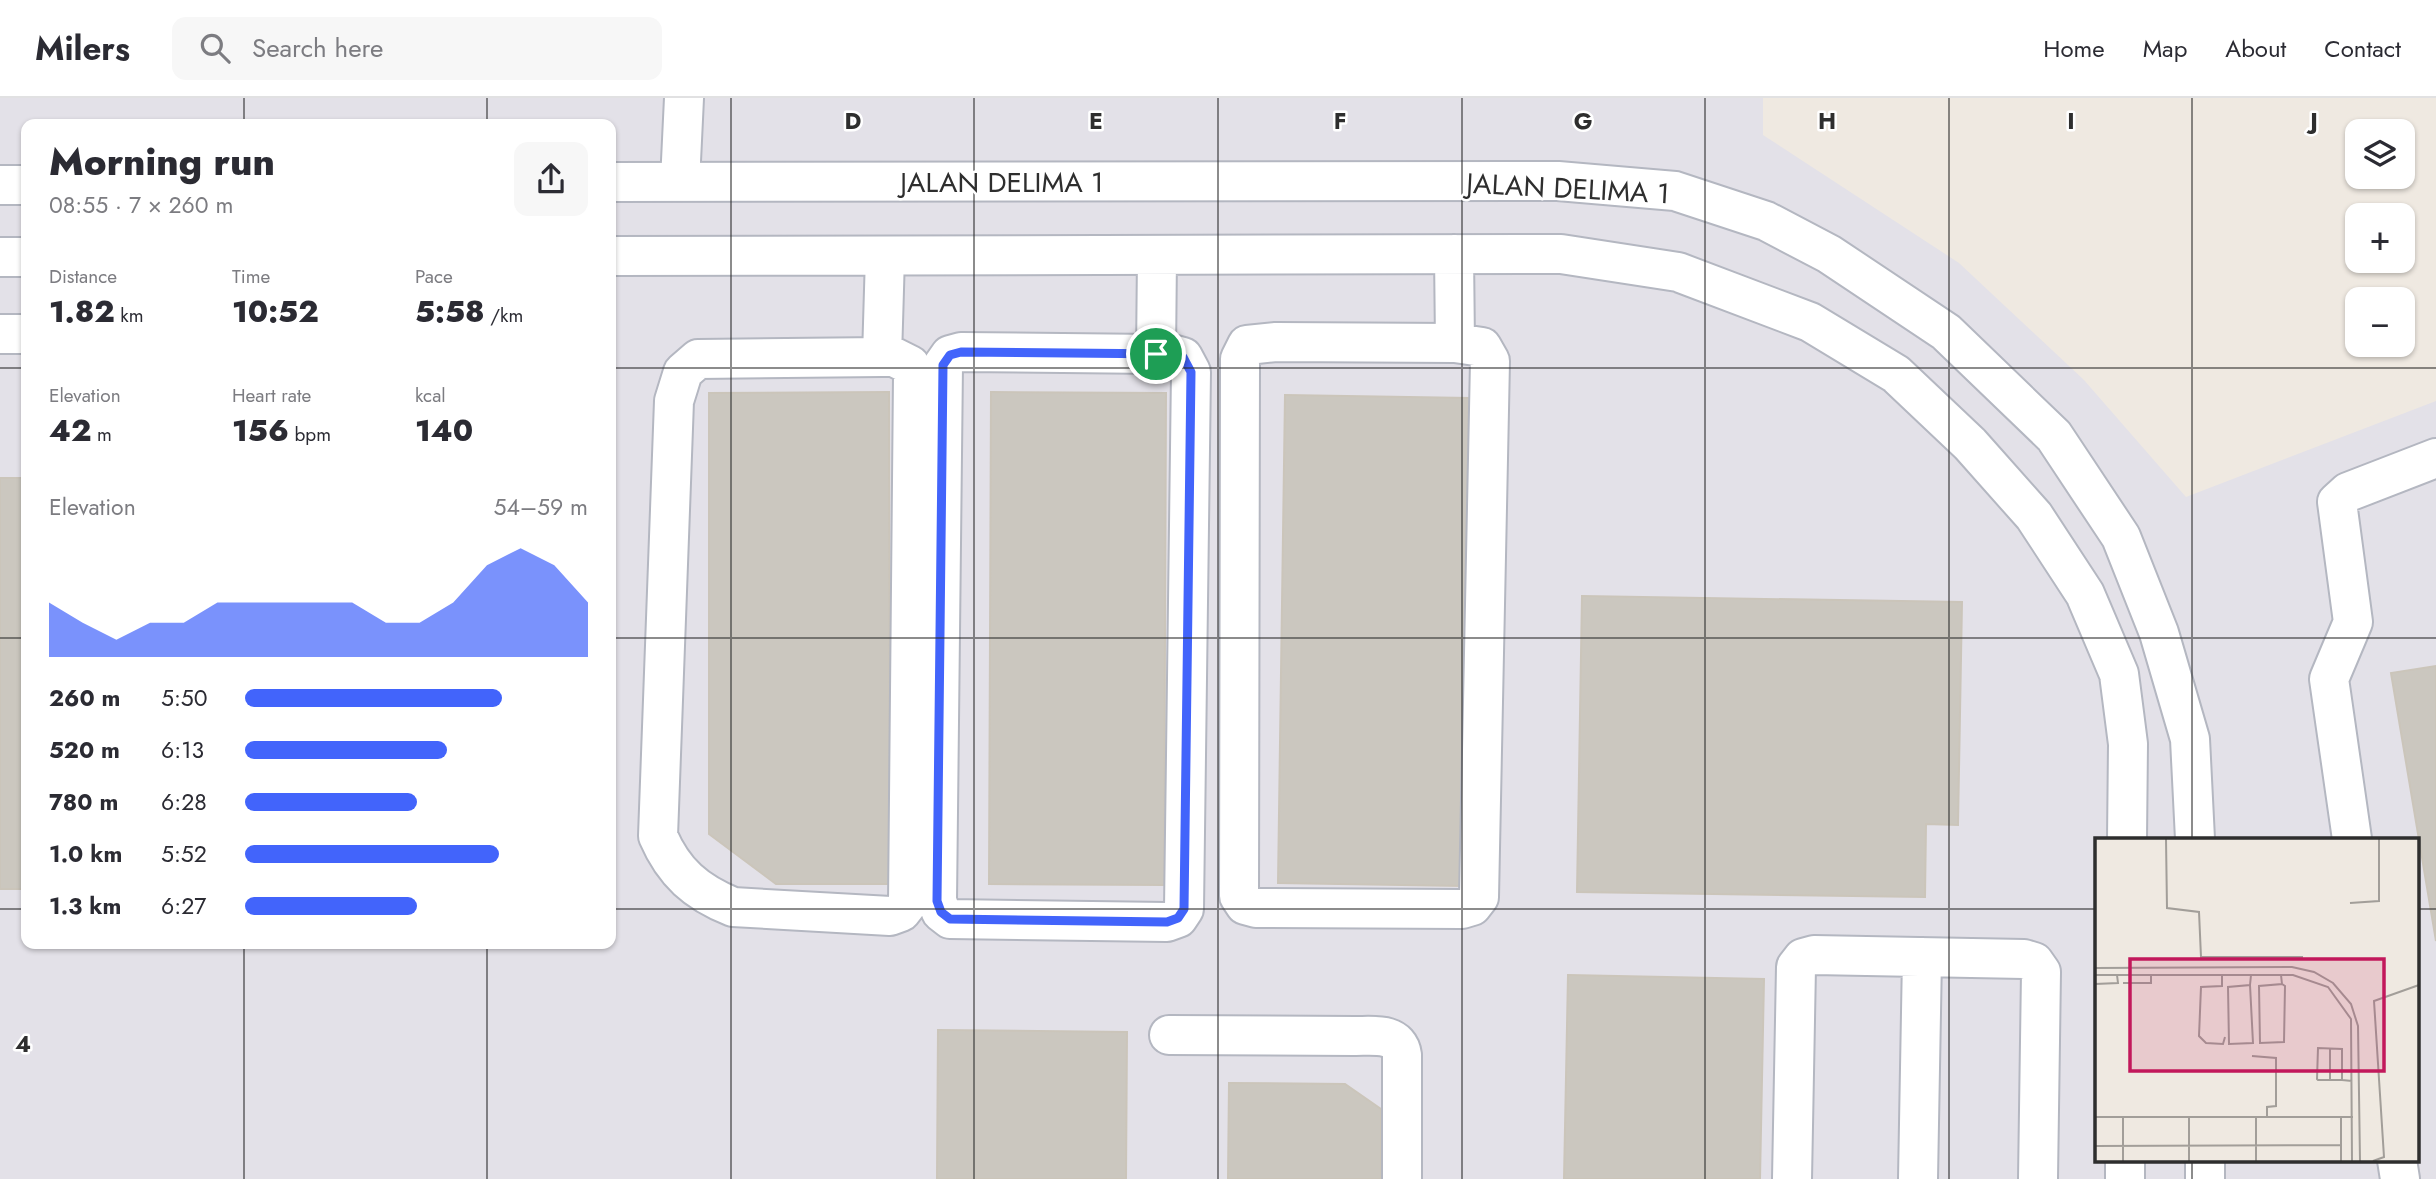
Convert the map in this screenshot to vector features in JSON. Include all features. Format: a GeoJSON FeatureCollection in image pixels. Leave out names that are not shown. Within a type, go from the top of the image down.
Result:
{"type":"FeatureCollection","features":[{"type":"Feature","properties":{"kind":"street"},"geometry":{"type":"LineString","coordinates":[[680,182],[684,98]]}},
{"type":"Feature","properties":{"kind":"street","name":"JALAN DELIMA 1"},"geometry":{"type":"LineString","coordinates":[[616,183],[1558,181],[1675,191],[1766,221],[1829,254],[1946,332],[2054,436],[2121,537],[2159,633],[2190,739],[2195,838]]}},
{"type":"Feature","properties":{"kind":"street"},"geometry":{"type":"LineString","coordinates":[[0,185],[21,185]]}},
{"type":"Feature","properties":{"kind":"street"},"geometry":{"type":"LineString","coordinates":[[1454,254],[1455,343]]}},
{"type":"Feature","properties":{"kind":"street"},"geometry":{"type":"LineString","coordinates":[[616,256],[1561,254],[1678,272],[1810,322],[1896,374],[1970,444],[2034,516],[2085,594],[2119,674],[2128,744],[2127,838]]}},
{"type":"Feature","properties":{"kind":"street"},"geometry":{"type":"LineString","coordinates":[[882,357],[885,256]]}},
{"type":"Feature","properties":{"kind":"street"},"geometry":{"type":"LineString","coordinates":[[1156,354],[1157,256]]}},
{"type":"Feature","properties":{"kind":"street"},"geometry":{"type":"LineString","coordinates":[[0,257],[21,257]]}},
{"type":"Feature","properties":{"kind":"street"},"geometry":{"type":"LineString","coordinates":[[0,334],[21,334]]}},
{"type":"Feature","properties":{"kind":"street"},"geometry":{"type":"LineString","coordinates":[[1276,342],[1455,343],[1482,347],[1490,361],[1479,897],[1472,906],[1462,909],[1256,908],[1245,905],[1239,896],[1240,359],[1247,345],[1276,342]]}},
{"type":"Feature","properties":{"kind":"street"},"geometry":{"type":"LineString","coordinates":[[961,352],[1156,354],[1183,357],[1191,372],[1184,909],[1178,918],[1167,922],[950,919],[941,912],[937,901],[943,365],[950,355],[961,352]]}},
{"type":"Feature","properties":{"kind":"street"},"geometry":{"type":"LineString","coordinates":[[882,357],[894,357],[910,365],[913,376],[908,903],[901,912],[890,916],[733,907],[712,898],[685,878],[666,854],[658,836],[674,401],[683,372],[698,359],[882,357]]}},
{"type":"Feature","properties":{"kind":"street"},"geometry":{"type":"LineString","coordinates":[[2352,838],[2329,679],[2353,622],[2337,502],[2348,492],[2436,458]]}},
{"type":"Feature","properties":{"kind":"street"},"geometry":{"type":"LineString","coordinates":[[1792,1179],[1796,967],[1803,958],[1814,955],[2024,959],[2034,962],[2041,972],[2038,1179]]}},
{"type":"Feature","properties":{"kind":"street"},"geometry":{"type":"LineString","coordinates":[[1918,1179],[1922,957]]}},
{"type":"Feature","properties":{"kind":"street"},"geometry":{"type":"LineString","coordinates":[[1168,1035],[1356,1036],[1394,1040],[1402,1055],[1402,1179]]}},
{"type":"Feature","properties":{"kind":"shaded area"},"geometry":{"type":"Polygon","coordinates":[[[0,98],[1763,98],[1763,135],[1959,263],[2084,380],[2186,497],[2436,401],[2436,1179],[0,1179],[0,98]]]}},
{"type":"Feature","properties":{"kind":"building"},"geometry":{"type":"Polygon","coordinates":[[[889,392],[890,884],[776,884],[709,834],[709,393],[889,392]]]}},
{"type":"Feature","properties":{"kind":"building"},"geometry":{"type":"Polygon","coordinates":[[[991,392],[1166,393],[1164,885],[989,884],[991,392]]]}},
{"type":"Feature","properties":{"kind":"building"},"geometry":{"type":"Polygon","coordinates":[[[1285,395],[1469,398],[1462,886],[1278,883],[1285,395]]]}},
{"type":"Feature","properties":{"kind":"building"},"geometry":{"type":"Polygon","coordinates":[[[0,478],[21,478],[21,889],[0,889],[0,478]]]}},
{"type":"Feature","properties":{"kind":"building"},"geometry":{"type":"Polygon","coordinates":[[[1582,596],[1962,602],[1958,825],[1926,824],[1925,897],[1577,892],[1582,596]]]}},
{"type":"Feature","properties":{"kind":"building"},"geometry":{"type":"Polygon","coordinates":[[[2436,666],[2436,941],[2391,673],[2436,666]]]}},
{"type":"Feature","properties":{"kind":"building"},"geometry":{"type":"Polygon","coordinates":[[[1568,975],[1764,979],[1760,1179],[1564,1179],[1568,975]]]}},
{"type":"Feature","properties":{"kind":"building"},"geometry":{"type":"Polygon","coordinates":[[[938,1030],[1127,1032],[1126,1179],[937,1179],[938,1030]]]}},
{"type":"Feature","properties":{"kind":"building"},"geometry":{"type":"Polygon","coordinates":[[[1229,1083],[1345,1084],[1381,1109],[1381,1179],[1228,1179],[1229,1083]]]}},
{"type":"Feature","properties":{"kind":"route"},"geometry":{"type":"LineString","coordinates":[[961,352],[1156,354],[1183,357],[1191,372],[1184,909],[1178,918],[1167,922],[950,919],[941,912],[937,901],[943,365],[950,355],[961,352]]}}]}
